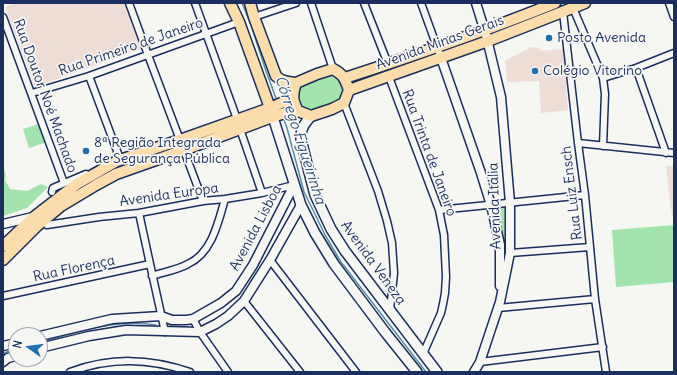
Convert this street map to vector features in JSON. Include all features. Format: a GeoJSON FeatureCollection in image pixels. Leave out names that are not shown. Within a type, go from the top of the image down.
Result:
{"type":"FeatureCollection","features":[{"type":"Feature","properties":{"kind":"main road"},"geometry":{"type":"LineString","coordinates":[[230,3],[239,22],[271,112],[301,205],[315,233],[334,264],[417,372]]}},
{"type":"Feature","properties":{"kind":"main road"},"geometry":{"type":"LineString","coordinates":[[250,3],[276,76],[289,83],[296,83],[333,69],[341,73],[345,78],[349,90],[344,104],[311,116],[293,112],[271,112]]}},
{"type":"Feature","properties":{"kind":"main road","name":"Avenida Minas Gerais"},"geometry":{"type":"LineString","coordinates":[[349,90],[441,58],[555,3]]}},
{"type":"Feature","properties":{"kind":"main road","name":"Avenida Minas Gerais"},"geometry":{"type":"LineString","coordinates":[[345,78],[437,46],[486,36],[568,10],[585,3]]}},
{"type":"Feature","properties":{"kind":"main road"},"geometry":{"type":"LineString","coordinates":[[3,260],[48,216],[96,184],[116,174],[184,150],[239,124],[271,112],[289,98],[296,83]]}},
{"type":"Feature","properties":{"kind":"main road"},"geometry":{"type":"LineString","coordinates":[[289,98],[294,105],[293,112]]}},
{"type":"Feature","properties":{"kind":"main road","name":"Avenida Veneza"},"geometry":{"type":"LineString","coordinates":[[311,116],[303,126],[300,135],[315,195],[330,228],[437,372]]}},
{"type":"Feature","properties":{"kind":"main road"},"geometry":{"type":"LineString","coordinates":[[3,246],[34,217],[77,184],[119,160],[180,140],[239,124]]}},
{"type":"Feature","properties":{"kind":"street"},"geometry":{"type":"LineString","coordinates":[[129,3],[203,201]]}},
{"type":"Feature","properties":{"kind":"street"},"geometry":{"type":"LineString","coordinates":[[195,3],[207,33],[262,193]]}},
{"type":"Feature","properties":{"kind":"street"},"geometry":{"type":"LineString","coordinates":[[254,17],[296,3]]}},
{"type":"Feature","properties":{"kind":"street"},"geometry":{"type":"LineString","coordinates":[[311,3],[333,69]]}},
{"type":"Feature","properties":{"kind":"street"},"geometry":{"type":"LineString","coordinates":[[364,3],[388,64]]}},
{"type":"Feature","properties":{"kind":"street"},"geometry":{"type":"LineString","coordinates":[[421,3],[491,205],[500,245],[499,305],[595,299]]}},
{"type":"Feature","properties":{"kind":"street","name":"Avenida Itália"},"geometry":{"type":"LineString","coordinates":[[474,372],[480,362],[499,305],[510,249],[510,203],[501,96],[476,3]]}},
{"type":"Feature","properties":{"kind":"street"},"geometry":{"type":"LineString","coordinates":[[668,3],[674,17]]}},
{"type":"Feature","properties":{"kind":"street"},"geometry":{"type":"LineString","coordinates":[[568,10],[603,78],[603,146]]}},
{"type":"Feature","properties":{"kind":"street","name":"Rua Luiz Ensch"},"geometry":{"type":"LineString","coordinates":[[568,10],[578,143],[585,195],[595,299],[606,372]]}},
{"type":"Feature","properties":{"kind":"street","name":"Rua Doutor Noé Machado"},"geometry":{"type":"LineString","coordinates":[[3,17],[64,183]]}},
{"type":"Feature","properties":{"kind":"street","name":"Rua Primeiro de Janeiro"},"geometry":{"type":"LineString","coordinates":[[32,93],[89,76],[239,22]]}},
{"type":"Feature","properties":{"kind":"street"},"geometry":{"type":"LineString","coordinates":[[603,78],[636,68],[674,53]]}},
{"type":"Feature","properties":{"kind":"street"},"geometry":{"type":"LineString","coordinates":[[636,68],[666,153]]}},
{"type":"Feature","properties":{"kind":"street"},"geometry":{"type":"LineString","coordinates":[[51,188],[119,160],[89,76]]}},
{"type":"Feature","properties":{"kind":"street","name":"Rua Trinta de Janeiro"},"geometry":{"type":"LineString","coordinates":[[389,77],[440,210],[444,235],[446,277],[445,293],[441,313],[423,354]]}},
{"type":"Feature","properties":{"kind":"street"},"geometry":{"type":"LineString","coordinates":[[344,104],[378,191],[392,243],[394,273],[390,310]]}},
{"type":"Feature","properties":{"kind":"street"},"geometry":{"type":"LineString","coordinates":[[578,143],[674,153]]}},
{"type":"Feature","properties":{"kind":"street","name":"Avenida Europa"},"geometry":{"type":"LineString","coordinates":[[47,225],[99,217],[139,213],[203,201],[262,193],[294,185]]}},
{"type":"Feature","properties":{"kind":"street","name":"Avenida Lisboa"},"geometry":{"type":"LineString","coordinates":[[48,334],[112,319],[161,316],[172,320],[193,319],[220,303],[236,291],[254,265],[294,185]]}},
{"type":"Feature","properties":{"kind":"street"},"geometry":{"type":"LineString","coordinates":[[440,210],[585,195]]}},
{"type":"Feature","properties":{"kind":"street"},"geometry":{"type":"LineString","coordinates":[[152,276],[187,265],[201,255],[208,246],[214,233],[224,199]]}},
{"type":"Feature","properties":{"kind":"street","name":"Avenida Lisboa"},"geometry":{"type":"LineString","coordinates":[[48,346],[90,336],[126,330],[200,332],[216,324],[228,316],[244,301],[270,260],[301,205]]}},
{"type":"Feature","properties":{"kind":"street"},"geometry":{"type":"LineString","coordinates":[[139,213],[165,332]]}},
{"type":"Feature","properties":{"kind":"street"},"geometry":{"type":"LineString","coordinates":[[3,224],[34,217]]}},
{"type":"Feature","properties":{"kind":"street"},"geometry":{"type":"LineString","coordinates":[[268,235],[278,238],[280,242]]}},
{"type":"Feature","properties":{"kind":"street"},"geometry":{"type":"LineString","coordinates":[[500,245],[510,249],[590,247]]}},
{"type":"Feature","properties":{"kind":"street"},"geometry":{"type":"LineString","coordinates":[[270,260],[356,372]]}},
{"type":"Feature","properties":{"kind":"street","name":"Rua Florença"},"geometry":{"type":"LineString","coordinates":[[3,296],[150,264]]}},
{"type":"Feature","properties":{"kind":"street"},"geometry":{"type":"LineString","coordinates":[[244,301],[300,372]]}},
{"type":"Feature","properties":{"kind":"street"},"geometry":{"type":"LineString","coordinates":[[193,319],[227,372]]}},
{"type":"Feature","properties":{"kind":"street"},"geometry":{"type":"LineString","coordinates":[[480,362],[603,347]]}},
{"type":"Feature","properties":{"kind":"street"},"geometry":{"type":"LineString","coordinates":[[70,372],[99,364],[141,361],[190,372]]}},
{"type":"Feature","properties":{"kind":"shaded area"},"geometry":{"type":"Polygon","coordinates":[[[15,3],[125,3],[141,49],[35,87],[5,7],[15,3]]]}},
{"type":"Feature","properties":{"kind":"shaded area","name":"Colégio Vitorino"},"geometry":{"type":"Polygon","coordinates":[[[531,47],[539,48],[541,51],[563,49],[568,110],[541,113],[539,81],[507,82],[505,61],[531,47]]]}},
{"type":"Feature","properties":{"kind":"shaded area"},"geometry":{"type":"Polygon","coordinates":[[[666,166],[674,166],[674,217],[672,217],[666,166]]]}},
{"type":"Feature","properties":{"kind":"green space"},"geometry":{"type":"Polygon","coordinates":[[[564,3],[576,3],[505,30],[352,84],[351,80],[505,26],[564,3]]]}},
{"type":"Feature","properties":{"kind":"green space"},"geometry":{"type":"Polygon","coordinates":[[[330,75],[338,78],[342,83],[344,92],[340,101],[311,110],[304,108],[297,96],[300,85],[330,75]]]}},
{"type":"Feature","properties":{"kind":"green space"},"geometry":{"type":"Polygon","coordinates":[[[41,123],[47,142],[29,148],[23,129],[41,123]]]}},
{"type":"Feature","properties":{"kind":"green space"},"geometry":{"type":"Polygon","coordinates":[[[3,165],[6,175],[5,180],[10,189],[27,191],[41,184],[48,187],[27,208],[3,216],[3,165]]]}},
{"type":"Feature","properties":{"kind":"green space"},"geometry":{"type":"Polygon","coordinates":[[[496,208],[507,209],[507,240],[505,242],[502,242],[496,208]]]}},
{"type":"Feature","properties":{"kind":"green space"},"geometry":{"type":"Polygon","coordinates":[[[674,225],[674,282],[616,287],[612,230],[674,225]]]}},
{"type":"Feature","properties":{"kind":"waterway","name":"Córrego Figueirinha"},"geometry":{"type":"LineString","coordinates":[[242,3],[277,101]]}},
{"type":"Feature","properties":{"kind":"waterway","name":"Córrego Figueirinha"},"geometry":{"type":"LineString","coordinates":[[283,117],[304,192],[325,235],[341,262],[426,372]]}},
{"type":"Feature","properties":{"kind":"waterway"},"geometry":{"type":"LineString","coordinates":[[48,340],[83,331],[126,323],[156,325]]}},
{"type":"Feature","properties":{"kind":"waterway"},"geometry":{"type":"LineString","coordinates":[[3,354],[8,352]]}},
{"type":"Feature","properties":{"kind":"place","name":"Posto Avenida"},"geometry":{"type":"Point","coordinates":[549,38]}},
{"type":"Feature","properties":{"kind":"place","name":"Colégio Vitorino"},"geometry":{"type":"Point","coordinates":[535,71]}},
{"type":"Feature","properties":{"kind":"place","name":"8ª Região Integrada de Segurança Pública"},"geometry":{"type":"Point","coordinates":[86,151]}}]}
